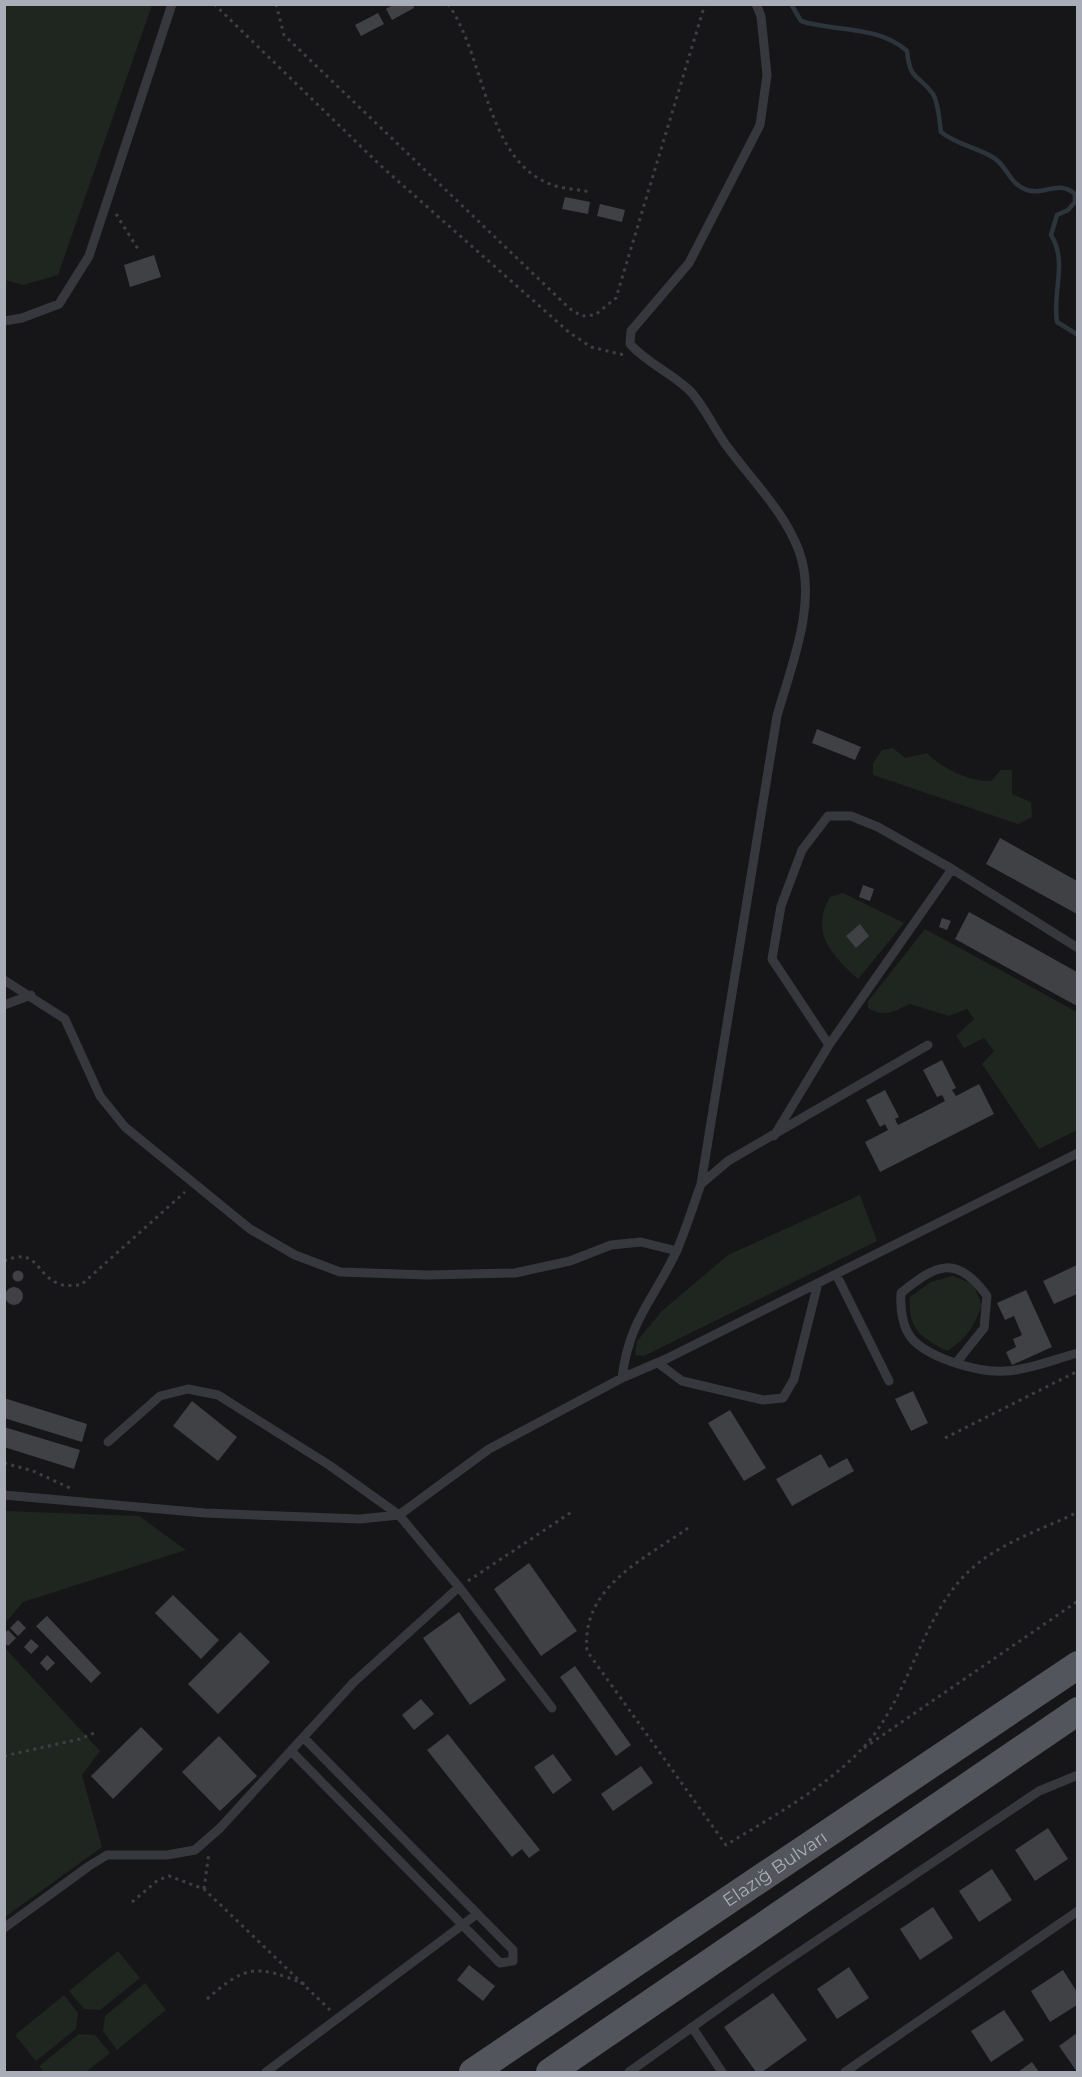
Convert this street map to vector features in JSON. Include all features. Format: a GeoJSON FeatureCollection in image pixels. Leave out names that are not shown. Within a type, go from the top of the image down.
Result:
{"type":"FeatureCollection","features":[{"type":"Feature","properties":{"kind":"main road","name":"Elazığ Bulvarı"},"geometry":{"type":"LineString","coordinates":[[472,2073],[1077,1665]]}},
{"type":"Feature","properties":{"kind":"main road"},"geometry":{"type":"LineString","coordinates":[[550,2073],[1077,1711]]}},
{"type":"Feature","properties":{"kind":"lane"},"geometry":{"type":"LineString","coordinates":[[4,321],[22,318],[59,304],[89,256],[109,203],[172,4]]}},
{"type":"Feature","properties":{"kind":"lane"},"geometry":{"type":"LineString","coordinates":[[622,1378],[625,1350],[635,1322],[677,1251],[701,1184],[777,716],[797,644],[806,589],[799,551],[775,508],[717,434],[690,390],[640,355],[630,344],[631,331],[689,263],[760,125],[767,75],[761,16],[756,4]]}},
{"type":"Feature","properties":{"kind":"lane"},"geometry":{"type":"LineString","coordinates":[[829,1045],[772,959],[781,906],[802,850],[828,816],[851,816],[878,827],[952,869],[1077,948]]}},
{"type":"Feature","properties":{"kind":"lane"},"geometry":{"type":"LineString","coordinates":[[774,1136],[829,1045],[952,869]]}},
{"type":"Feature","properties":{"kind":"lane"},"geometry":{"type":"LineString","coordinates":[[4,980],[65,1018],[100,1096],[125,1127],[250,1228],[295,1255],[340,1272],[428,1275],[515,1273],[570,1261],[611,1245],[641,1242],[677,1251]]}},
{"type":"Feature","properties":{"kind":"lane"},"geometry":{"type":"LineString","coordinates":[[4,1005],[31,995]]}},
{"type":"Feature","properties":{"kind":"lane"},"geometry":{"type":"LineString","coordinates":[[701,1184],[728,1161],[927,1045]]}},
{"type":"Feature","properties":{"kind":"lane"},"geometry":{"type":"LineString","coordinates":[[4,1495],[217,1513],[360,1519],[399,1515],[489,1449],[622,1378],[658,1363],[1077,1153]]}},
{"type":"Feature","properties":{"kind":"lane"},"geometry":{"type":"LineString","coordinates":[[956,1363],[984,1328],[987,1296],[973,1277],[950,1267],[925,1273],[901,1293],[900,1313],[913,1340],[956,1363],[977,1369],[1006,1371],[1077,1353]]}},
{"type":"Feature","properties":{"kind":"lane"},"geometry":{"type":"LineString","coordinates":[[836,1274],[889,1381]]}},
{"type":"Feature","properties":{"kind":"lane"},"geometry":{"type":"LineString","coordinates":[[658,1363],[682,1381],[763,1400],[783,1398],[794,1379],[818,1283]]}},
{"type":"Feature","properties":{"kind":"lane"},"geometry":{"type":"LineString","coordinates":[[108,1442],[160,1396],[188,1389],[218,1395],[329,1465],[399,1515],[459,1587],[552,1708]]}},
{"type":"Feature","properties":{"kind":"lane"},"geometry":{"type":"LineString","coordinates":[[4,1928],[107,1855],[167,1855],[195,1850],[292,1752],[354,1682],[459,1587]]}},
{"type":"Feature","properties":{"kind":"lane"},"geometry":{"type":"LineString","coordinates":[[292,1752],[500,1963],[513,1961],[513,1950],[304,1738]]}},
{"type":"Feature","properties":{"kind":"lane"},"geometry":{"type":"LineString","coordinates":[[629,2073],[692,2027],[1039,1791],[1077,1775]]}},
{"type":"Feature","properties":{"kind":"lane"},"geometry":{"type":"LineString","coordinates":[[845,2073],[1077,1911]]}},
{"type":"Feature","properties":{"kind":"lane"},"geometry":{"type":"LineString","coordinates":[[266,2073],[477,1914]]}},
{"type":"Feature","properties":{"kind":"lane"},"geometry":{"type":"LineString","coordinates":[[692,2027],[722,2073]]}},
{"type":"Feature","properties":{"kind":"path"},"geometry":{"type":"LineString","coordinates":[[214,4],[381,166],[570,333],[591,347],[614,354],[640,355]]}},
{"type":"Feature","properties":{"kind":"path"},"geometry":{"type":"LineString","coordinates":[[218,10],[220,4]]}},
{"type":"Feature","properties":{"kind":"path"},"geometry":{"type":"LineString","coordinates":[[276,4],[284,35],[508,252],[569,308],[581,316],[595,315],[616,298],[705,4]]}},
{"type":"Feature","properties":{"kind":"path"},"geometry":{"type":"LineString","coordinates":[[448,4],[458,18],[482,79],[496,124],[512,154],[533,175],[550,184],[590,192]]}},
{"type":"Feature","properties":{"kind":"path"},"geometry":{"type":"LineString","coordinates":[[109,203],[138,249]]}},
{"type":"Feature","properties":{"kind":"path"},"geometry":{"type":"LineString","coordinates":[[4,1261],[17,1256],[32,1258],[55,1282],[65,1286],[81,1285],[195,1183]]}},
{"type":"Feature","properties":{"kind":"path"},"geometry":{"type":"LineString","coordinates":[[945,1438],[1077,1371]]}},
{"type":"Feature","properties":{"kind":"path"},"geometry":{"type":"LineString","coordinates":[[4,1464],[33,1471],[73,1489]]}},
{"type":"Feature","properties":{"kind":"path"},"geometry":{"type":"LineString","coordinates":[[459,1587],[573,1511]]}},
{"type":"Feature","properties":{"kind":"path"},"geometry":{"type":"LineString","coordinates":[[860,1751],[893,1706],[937,1613],[967,1573],[1005,1546],[1077,1512]]}},
{"type":"Feature","properties":{"kind":"path"},"geometry":{"type":"LineString","coordinates":[[688,1528],[609,1584],[590,1611],[585,1634],[587,1651],[726,1845],[810,1792],[860,1751],[1077,1601]]}},
{"type":"Feature","properties":{"kind":"path"},"geometry":{"type":"LineString","coordinates":[[4,1756],[80,1739],[94,1733]]}},
{"type":"Feature","properties":{"kind":"path"},"geometry":{"type":"LineString","coordinates":[[204,1889],[212,1835]]}},
{"type":"Feature","properties":{"kind":"path"},"geometry":{"type":"LineString","coordinates":[[132,1902],[158,1880],[169,1876],[204,1889],[307,1985],[339,2020]]}},
{"type":"Feature","properties":{"kind":"path"},"geometry":{"type":"LineString","coordinates":[[207,1999],[232,1977],[254,1970],[274,1972],[307,1985]]}},
{"type":"Feature","properties":{"kind":"shaded area"},"geometry":{"type":"Polygon","coordinates":[[[4,5],[152,5],[58,275],[23,285],[5,280],[4,5]]]}},
{"type":"Feature","properties":{"kind":"shaded area"},"geometry":{"type":"Polygon","coordinates":[[[893,748],[905,758],[927,753],[948,769],[965,777],[983,781],[991,781],[1001,770],[1012,770],[1012,794],[1031,802],[1032,817],[1018,824],[873,775],[873,763],[882,750],[893,748]]]}},
{"type":"Feature","properties":{"kind":"shaded area"},"geometry":{"type":"Polygon","coordinates":[[[843,893],[904,923],[858,979],[840,962],[823,933],[824,910],[830,897],[843,893]]]}},
{"type":"Feature","properties":{"kind":"shaded area"},"geometry":{"type":"Polygon","coordinates":[[[925,929],[1077,1012],[1077,1130],[1039,1149],[982,1064],[994,1051],[984,1038],[964,1048],[956,1036],[974,1019],[967,1009],[949,1016],[910,1004],[884,1013],[868,1008],[868,1001],[925,929]]]}},
{"type":"Feature","properties":{"kind":"shaded area"},"geometry":{"type":"Polygon","coordinates":[[[860,1195],[877,1241],[644,1356],[635,1355],[637,1341],[662,1311],[728,1255],[860,1195]]]}},
{"type":"Feature","properties":{"kind":"shaded area"},"geometry":{"type":"Polygon","coordinates":[[[953,1276],[973,1284],[982,1305],[969,1331],[947,1351],[918,1331],[911,1317],[910,1297],[931,1282],[953,1276]]]}},
{"type":"Feature","properties":{"kind":"shaded area"},"geometry":{"type":"Polygon","coordinates":[[[5,1511],[139,1516],[186,1550],[23,1602],[5,1623],[5,1511]]]}},
{"type":"Feature","properties":{"kind":"shaded area"},"geometry":{"type":"Polygon","coordinates":[[[5,1648],[100,1751],[82,1775],[102,1847],[5,1917],[5,1648]]]}},
{"type":"Feature","properties":{"kind":"shaded area"},"geometry":{"type":"Polygon","coordinates":[[[118,1951],[140,1978],[100,2010],[84,2009],[69,1991],[118,1951]]]}},
{"type":"Feature","properties":{"kind":"shaded area"},"geometry":{"type":"Polygon","coordinates":[[[145,1983],[166,2010],[117,2050],[103,2031],[105,2016],[145,1983]]]}},
{"type":"Feature","properties":{"kind":"shaded area"},"geometry":{"type":"Polygon","coordinates":[[[64,1995],[78,2013],[76,2029],[36,2061],[15,2035],[64,1995]]]}},
{"type":"Feature","properties":{"kind":"shaded area"},"geometry":{"type":"Polygon","coordinates":[[[79,2034],[95,2035],[110,2053],[86,2072],[44,2072],[39,2066],[79,2034]]]}},
{"type":"Feature","properties":{"kind":"building"},"geometry":{"type":"Polygon","coordinates":[[[394,4],[413,4],[414,8],[392,20],[386,9],[394,4]]]}},
{"type":"Feature","properties":{"kind":"building"},"geometry":{"type":"Polygon","coordinates":[[[378,13],[384,24],[361,36],[355,25],[378,13]]]}},
{"type":"Feature","properties":{"kind":"building"},"geometry":{"type":"Polygon","coordinates":[[[565,197],[590,202],[588,214],[562,209],[565,197]]]}},
{"type":"Feature","properties":{"kind":"building"},"geometry":{"type":"Polygon","coordinates":[[[600,204],[625,210],[622,222],[597,216],[600,204]]]}},
{"type":"Feature","properties":{"kind":"building"},"geometry":{"type":"Polygon","coordinates":[[[154,255],[161,277],[130,287],[124,265],[154,255]]]}},
{"type":"Feature","properties":{"kind":"building"},"geometry":{"type":"Polygon","coordinates":[[[817,729],[861,747],[855,760],[812,743],[817,729]]]}},
{"type":"Feature","properties":{"kind":"building"},"geometry":{"type":"Polygon","coordinates":[[[1000,838],[1077,881],[1077,914],[986,864],[1000,838]]]}},
{"type":"Feature","properties":{"kind":"building"},"geometry":{"type":"Polygon","coordinates":[[[863,885],[874,889],[870,901],[859,897],[863,885]]]}},
{"type":"Feature","properties":{"kind":"building"},"geometry":{"type":"Polygon","coordinates":[[[969,912],[1077,972],[1077,1006],[955,939],[969,912]]]}},
{"type":"Feature","properties":{"kind":"building"},"geometry":{"type":"Polygon","coordinates":[[[942,918],[951,921],[947,930],[939,927],[942,918]]]}},
{"type":"Feature","properties":{"kind":"building"},"geometry":{"type":"Polygon","coordinates":[[[860,924],[869,936],[856,948],[846,936],[860,924]]]}},
{"type":"Feature","properties":{"kind":"building"},"geometry":{"type":"Polygon","coordinates":[[[942,1060],[956,1088],[952,1090],[956,1096],[979,1084],[994,1114],[880,1172],[865,1142],[888,1130],[885,1124],[880,1127],[866,1100],[885,1090],[899,1117],[895,1119],[898,1125],[945,1101],[942,1095],[937,1097],[923,1070],[942,1060]]]}},
{"type":"Feature","properties":{"kind":"building"},"geometry":{"type":"Polygon","coordinates":[[[1077,1265],[1077,1294],[1054,1304],[1043,1281],[1077,1265]]]}},
{"type":"Feature","properties":{"kind":"building"},"geometry":{"type":"Polygon","coordinates":[[[18,1270],[24,1276],[18,1282],[12,1276],[18,1270]]]}},
{"type":"Feature","properties":{"kind":"building"},"geometry":{"type":"Polygon","coordinates":[[[14,1287],[20,1290],[23,1296],[20,1302],[14,1305],[8,1302],[5,1296],[8,1290],[14,1287]]]}},
{"type":"Feature","properties":{"kind":"building"},"geometry":{"type":"Polygon","coordinates":[[[1026,1290],[1052,1347],[1012,1365],[1006,1352],[1016,1347],[1013,1339],[1022,1335],[1014,1316],[1005,1320],[997,1303],[1026,1290]]]}},
{"type":"Feature","properties":{"kind":"building"},"geometry":{"type":"Polygon","coordinates":[[[913,1391],[928,1423],[911,1431],[895,1399],[913,1391]]]}},
{"type":"Feature","properties":{"kind":"building"},"geometry":{"type":"Polygon","coordinates":[[[4,1398],[87,1424],[82,1442],[4,1418],[4,1398]]]}},
{"type":"Feature","properties":{"kind":"building"},"geometry":{"type":"Polygon","coordinates":[[[192,1401],[237,1437],[218,1461],[173,1426],[192,1401]]]}},
{"type":"Feature","properties":{"kind":"building"},"geometry":{"type":"Polygon","coordinates":[[[730,1410],[766,1468],[744,1481],[708,1423],[730,1410]]]}},
{"type":"Feature","properties":{"kind":"building"},"geometry":{"type":"Polygon","coordinates":[[[4,1427],[80,1450],[74,1469],[4,1447],[4,1427]]]}},
{"type":"Feature","properties":{"kind":"building"},"geometry":{"type":"Polygon","coordinates":[[[821,1454],[829,1468],[847,1458],[854,1471],[792,1506],[776,1479],[821,1454]]]}},
{"type":"Feature","properties":{"kind":"building"},"geometry":{"type":"Polygon","coordinates":[[[529,1563],[577,1631],[541,1656],[494,1589],[529,1563]]]}},
{"type":"Feature","properties":{"kind":"building"},"geometry":{"type":"Polygon","coordinates":[[[173,1595],[219,1640],[201,1659],[155,1613],[173,1595]]]}},
{"type":"Feature","properties":{"kind":"building"},"geometry":{"type":"Polygon","coordinates":[[[459,1612],[506,1680],[470,1705],[423,1638],[459,1612]]]}},
{"type":"Feature","properties":{"kind":"building"},"geometry":{"type":"Polygon","coordinates":[[[47,1616],[101,1673],[91,1683],[36,1626],[47,1616]]]}},
{"type":"Feature","properties":{"kind":"building"},"geometry":{"type":"Polygon","coordinates":[[[18,1620],[26,1628],[18,1636],[10,1628],[18,1620]]]}},
{"type":"Feature","properties":{"kind":"building"},"geometry":{"type":"Polygon","coordinates":[[[8,1630],[16,1638],[8,1646],[4,1642],[4,1634],[8,1630]]]}},
{"type":"Feature","properties":{"kind":"building"},"geometry":{"type":"Polygon","coordinates":[[[240,1632],[270,1662],[218,1714],[188,1684],[240,1632]]]}},
{"type":"Feature","properties":{"kind":"building"},"geometry":{"type":"Polygon","coordinates":[[[31,1639],[39,1646],[31,1654],[24,1647],[31,1639]]]}},
{"type":"Feature","properties":{"kind":"building"},"geometry":{"type":"Polygon","coordinates":[[[47,1655],[55,1663],[47,1671],[40,1663],[47,1655]]]}},
{"type":"Feature","properties":{"kind":"building"},"geometry":{"type":"Polygon","coordinates":[[[575,1666],[631,1745],[616,1756],[560,1677],[575,1666]]]}},
{"type":"Feature","properties":{"kind":"building"},"geometry":{"type":"Polygon","coordinates":[[[421,1699],[434,1714],[414,1730],[402,1715],[421,1699]]]}},
{"type":"Feature","properties":{"kind":"building"},"geometry":{"type":"Polygon","coordinates":[[[141,1727],[163,1749],[113,1799],[91,1776],[141,1727]]]}},
{"type":"Feature","properties":{"kind":"building"},"geometry":{"type":"Polygon","coordinates":[[[448,1734],[540,1850],[529,1858],[522,1849],[512,1857],[427,1750],[448,1734]]]}},
{"type":"Feature","properties":{"kind":"building"},"geometry":{"type":"Polygon","coordinates":[[[219,1736],[257,1776],[220,1811],[182,1772],[219,1736]]]}},
{"type":"Feature","properties":{"kind":"building"},"geometry":{"type":"Polygon","coordinates":[[[553,1754],[572,1780],[553,1794],[534,1767],[553,1754]]]}},
{"type":"Feature","properties":{"kind":"building"},"geometry":{"type":"Polygon","coordinates":[[[641,1766],[653,1783],[613,1811],[601,1794],[641,1766]]]}},
{"type":"Feature","properties":{"kind":"building"},"geometry":{"type":"Polygon","coordinates":[[[1048,1828],[1068,1859],[1035,1881],[1015,1850],[1048,1828]]]}},
{"type":"Feature","properties":{"kind":"building"},"geometry":{"type":"Polygon","coordinates":[[[992,1869],[1012,1900],[979,1922],[959,1891],[992,1869]]]}},
{"type":"Feature","properties":{"kind":"building"},"geometry":{"type":"Polygon","coordinates":[[[933,1907],[953,1938],[920,1960],[900,1929],[933,1907]]]}},
{"type":"Feature","properties":{"kind":"building"},"geometry":{"type":"Polygon","coordinates":[[[469,1965],[495,1986],[483,2001],[457,1980],[469,1965]]]}},
{"type":"Feature","properties":{"kind":"building"},"geometry":{"type":"Polygon","coordinates":[[[849,1967],[869,1998],[837,2019],[817,1989],[849,1967]]]}},
{"type":"Feature","properties":{"kind":"building"},"geometry":{"type":"Polygon","coordinates":[[[1063,1970],[1077,1992],[1077,2005],[1050,2022],[1031,1991],[1063,1970]]]}},
{"type":"Feature","properties":{"kind":"building"},"geometry":{"type":"Polygon","coordinates":[[[773,1993],[807,2040],[762,2072],[756,2072],[724,2027],[773,1993]]]}},
{"type":"Feature","properties":{"kind":"building"},"geometry":{"type":"Polygon","coordinates":[[[1004,2010],[1024,2040],[991,2062],[971,2031],[1004,2010]]]}},
{"type":"Feature","properties":{"kind":"building"},"geometry":{"type":"Polygon","coordinates":[[[1077,2033],[1077,2072],[1059,2046],[1077,2033]]]}},
{"type":"Feature","properties":{"kind":"building"},"geometry":{"type":"Polygon","coordinates":[[[1032,2062],[1039,2072],[1018,2072],[1032,2062]]]}},
{"type":"Feature","properties":{"kind":"waterway"},"geometry":{"type":"LineString","coordinates":[[791,4],[801,21],[870,33],[896,43],[907,51],[913,73],[933,94],[938,107],[941,132],[994,158],[1021,188],[1034,191],[1063,188],[1075,194],[1075,202],[1068,210],[1057,215],[1051,235],[1056,245],[1059,266],[1057,322],[1078,335]]}}]}
